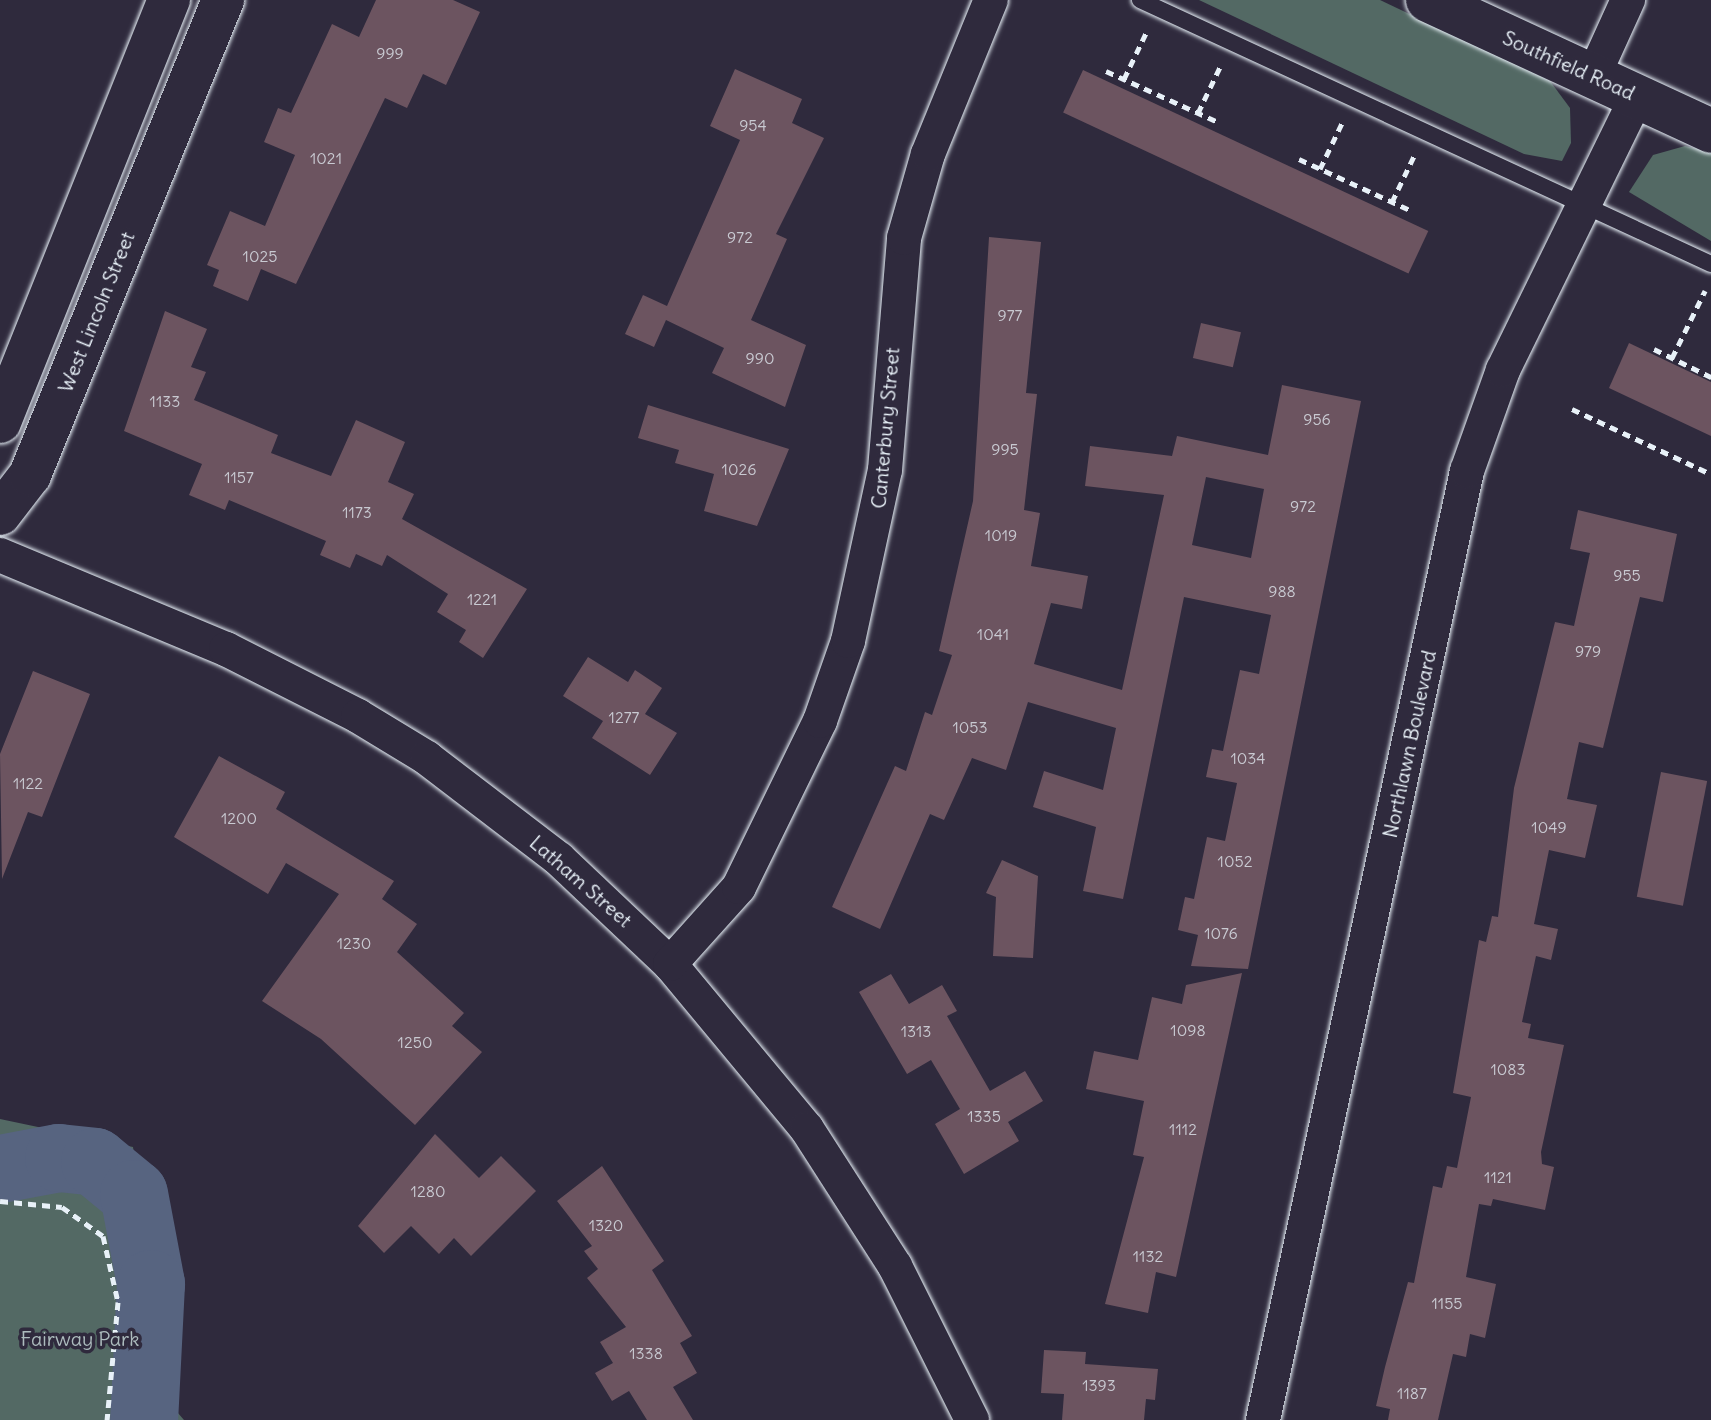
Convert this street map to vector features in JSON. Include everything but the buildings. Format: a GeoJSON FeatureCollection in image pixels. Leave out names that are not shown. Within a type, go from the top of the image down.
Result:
{"type":"FeatureCollection","features":[{"type":"Feature","properties":{"kind":"main road","name":"Southfield Road"},"geometry":{"type":"LineString","coordinates":[[1428,0],[1711,131]]}},
{"type":"Feature","properties":{"kind":"street"},"geometry":{"type":"LineString","coordinates":[[0,422],[169,0]]}},
{"type":"Feature","properties":{"kind":"street","name":"West Lincoln Street"},"geometry":{"type":"LineString","coordinates":[[0,514],[30,475],[223,0]]}},
{"type":"Feature","properties":{"kind":"street","name":"Canterbury Street"},"geometry":{"type":"LineString","coordinates":[[670,964],[739,887],[798,772],[848,641],[885,470],[904,238],[928,154],[991,0]]}},
{"type":"Feature","properties":{"kind":"street"},"geometry":{"type":"LineString","coordinates":[[1593,77],[1628,0]]}},
{"type":"Feature","properties":{"kind":"street"},"geometry":{"type":"LineString","coordinates":[[136,84],[181,104]]}},
{"type":"Feature","properties":{"kind":"street","name":"Northlawn Boulevard"},"geometry":{"type":"LineString","coordinates":[[1263,1420],[1467,471],[1503,370],[1637,96]]}},
{"type":"Feature","properties":{"kind":"street","name":"Latham Street"},"geometry":{"type":"LineString","coordinates":[[0,555],[226,649],[415,751],[559,859],[670,964],[765,1073],[848,1189],[972,1420]]}},
{"type":"Feature","properties":{"kind":"lane"},"geometry":{"type":"LineString","coordinates":[[1140,0],[1711,264]]}},
{"type":"Feature","properties":{"kind":"path"},"geometry":{"type":"LineString","coordinates":[[1124,79],[1148,28]]}},
{"type":"Feature","properties":{"kind":"path"},"geometry":{"type":"LineString","coordinates":[[1198,113],[1222,63]]}},
{"type":"Feature","properties":{"kind":"path"},"geometry":{"type":"LineString","coordinates":[[1106,71],[1220,123]]}},
{"type":"Feature","properties":{"kind":"path"},"geometry":{"type":"LineString","coordinates":[[1320,169],[1344,120]]}},
{"type":"Feature","properties":{"kind":"path"},"geometry":{"type":"LineString","coordinates":[[1392,202],[1416,152]]}},
{"type":"Feature","properties":{"kind":"path"},"geometry":{"type":"LineString","coordinates":[[1299,159],[1410,210]]}},
{"type":"Feature","properties":{"kind":"path"},"geometry":{"type":"LineString","coordinates":[[1672,358],[1711,278]]}},
{"type":"Feature","properties":{"kind":"path"},"geometry":{"type":"LineString","coordinates":[[1654,349],[1711,377]]}},
{"type":"Feature","properties":{"kind":"path"},"geometry":{"type":"LineString","coordinates":[[1572,409],[1711,474]]}},
{"type":"Feature","properties":{"kind":"path"},"geometry":{"type":"LineString","coordinates":[[0,1201],[62,1207],[103,1236],[118,1302],[107,1420]]}},
{"type":"Feature","properties":{"kind":"green space"},"geometry":{"type":"Polygon","coordinates":[[[1199,0],[1380,0],[1550,81],[1570,108],[1571,143],[1562,161],[1524,154],[1199,0]]]}},
{"type":"Feature","properties":{"kind":"green space"},"geometry":{"type":"Polygon","coordinates":[[[1685,146],[1711,152],[1711,241],[1629,192],[1653,155],[1685,146]]]}},
{"type":"Feature","properties":{"kind":"green space","name":"Fairway Park"},"geometry":{"type":"Polygon","coordinates":[[[0,1119],[133,1147],[171,1405],[184,1420],[0,1420],[0,1119]]]}},
{"type":"Feature","properties":{"kind":"waterway"},"geometry":{"type":"LineString","coordinates":[[0,1169],[59,1158],[95,1162],[134,1194],[151,1284],[144,1420]]}}]}
